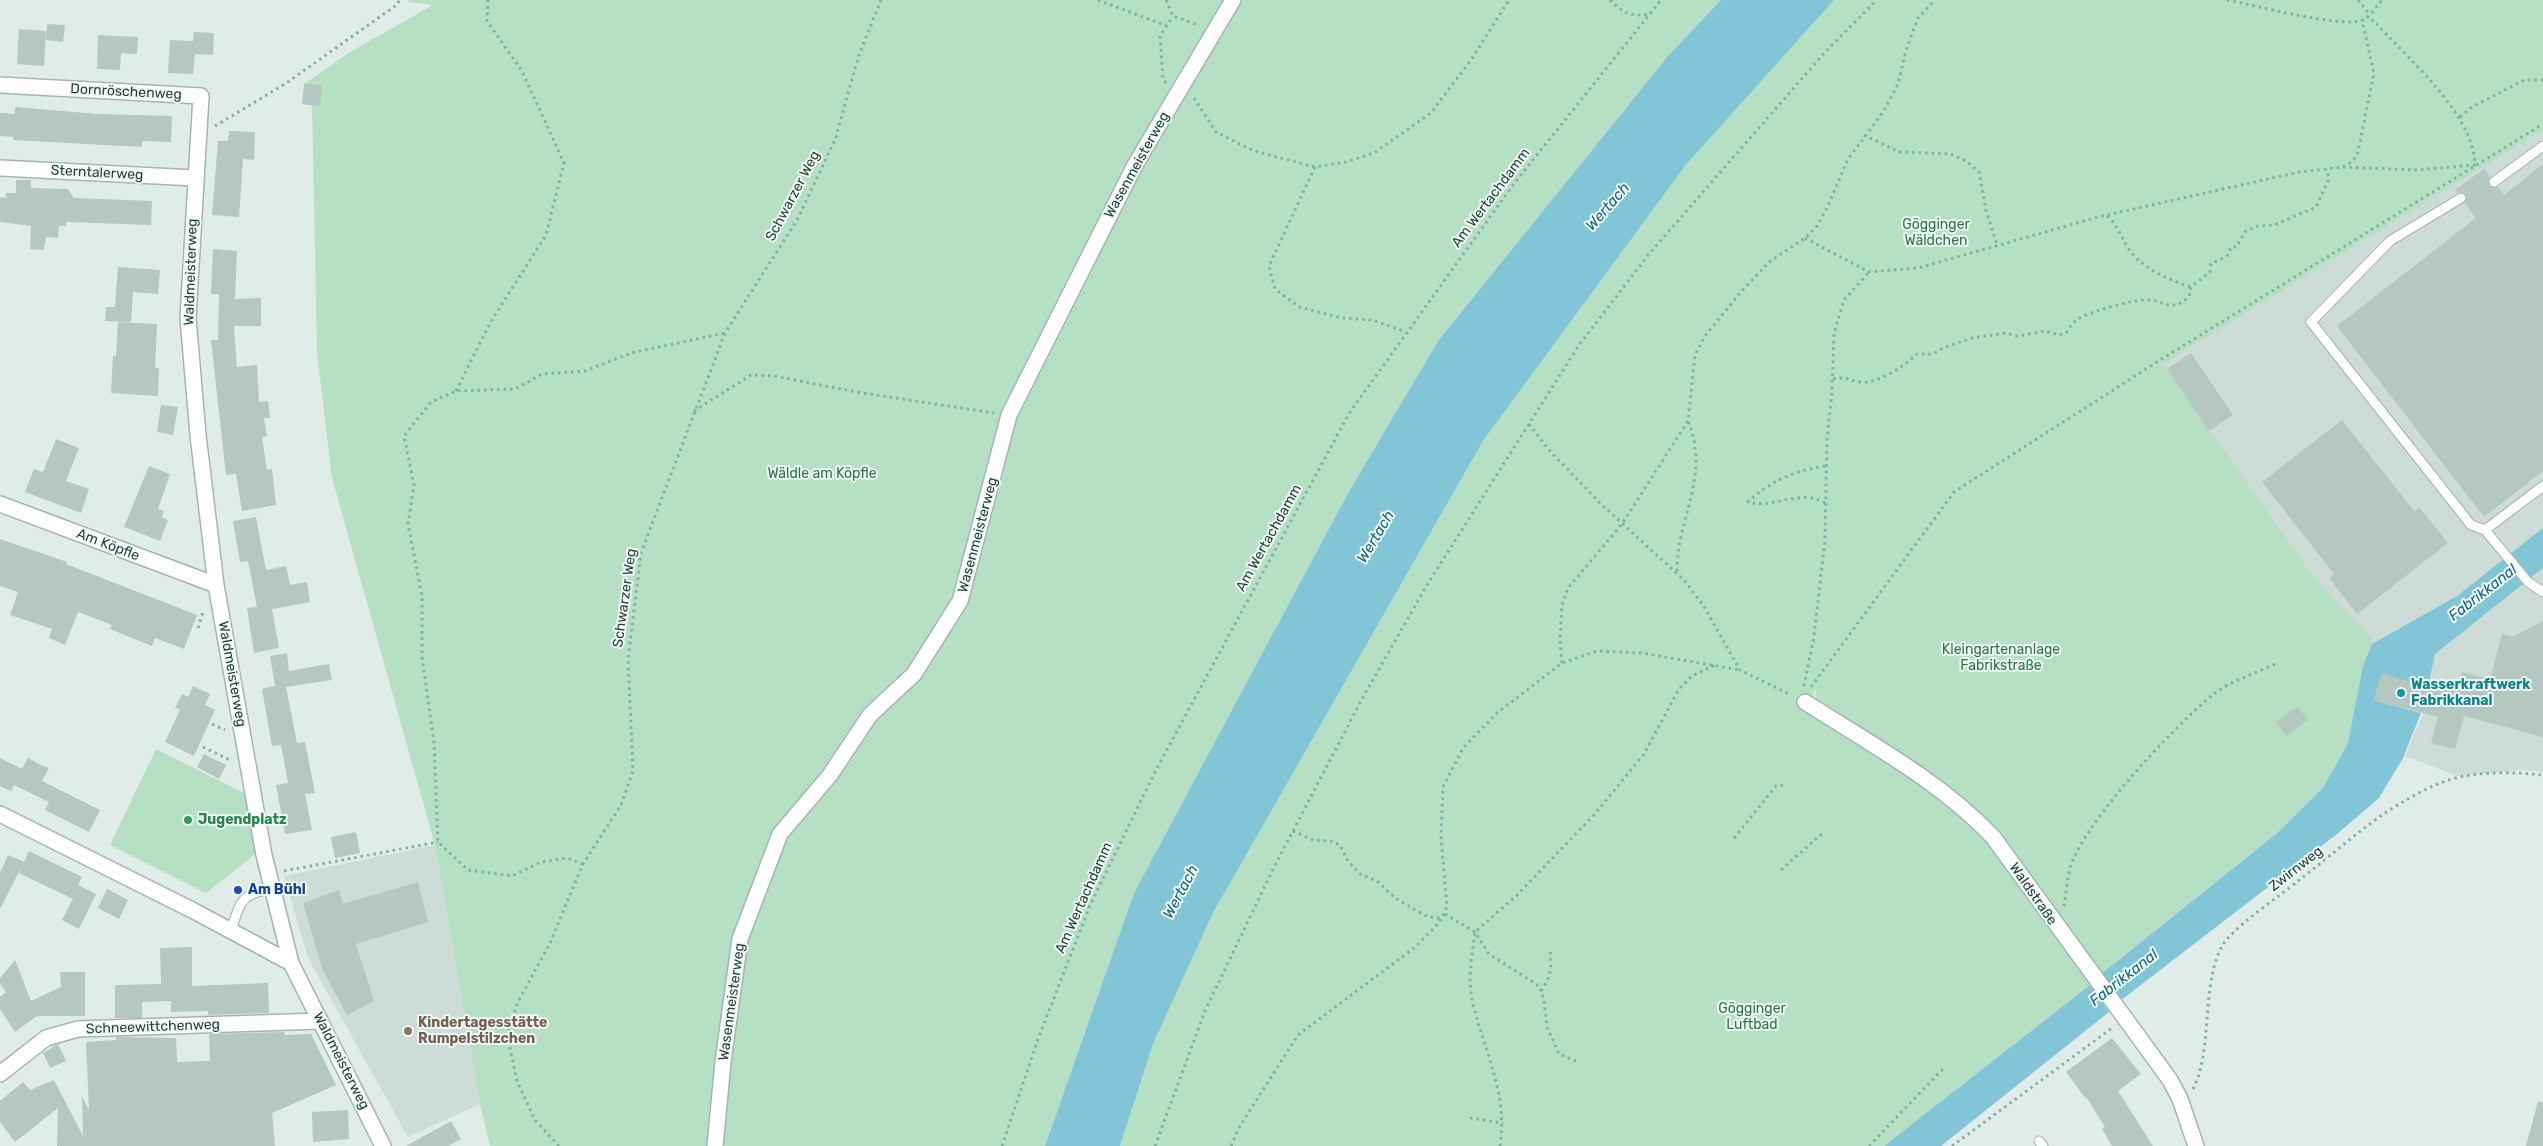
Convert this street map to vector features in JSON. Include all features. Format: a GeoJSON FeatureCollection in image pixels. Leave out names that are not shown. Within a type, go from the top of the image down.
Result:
{"type":"FeatureCollection","features":[{"type":"Feature","properties":{"kind":"street","name":"Wasenmeisterweg"},"geometry":{"type":"LineString","coordinates":[[715,1146],[723,1062],[740,939],[780,834],[830,775],[870,715],[914,674],[960,601],[1009,415],[1089,253],[1135,166],[1233,0]]}},
{"type":"Feature","properties":{"kind":"street","name":"Dornröschenweg"},"geometry":{"type":"LineString","coordinates":[[0,86],[200,96],[195,178]]}},
{"type":"Feature","properties":{"kind":"street","name":"Sterntalerweg"},"geometry":{"type":"LineString","coordinates":[[0,168],[195,178]]}},
{"type":"Feature","properties":{"kind":"street","name":"Waldmeisterweg"},"geometry":{"type":"LineString","coordinates":[[195,178],[188,318],[198,435],[216,586],[248,768],[272,889],[291,963],[383,1146]]}},
{"type":"Feature","properties":{"kind":"street","name":"Am Köpfle"},"geometry":{"type":"LineString","coordinates":[[0,504],[216,586]]}},
{"type":"Feature","properties":{"kind":"street","name":"Waldstraße"},"geometry":{"type":"LineString","coordinates":[[1805,702],[1933,785],[1972,815],[1992,836],[2170,1080],[2182,1102],[2196,1146]]}},
{"type":"Feature","properties":{"kind":"street"},"geometry":{"type":"LineString","coordinates":[[2,819],[231,930],[291,963]]}},
{"type":"Feature","properties":{"kind":"street","name":"Schneewittchenweg"},"geometry":{"type":"LineString","coordinates":[[0,1074],[46,1038],[78,1029],[320,1021]]}},
{"type":"Feature","properties":{"kind":"lane"},"geometry":{"type":"LineString","coordinates":[[2494,182],[2543,146]]}},
{"type":"Feature","properties":{"kind":"lane"},"geometry":{"type":"LineString","coordinates":[[2461,198],[2390,241],[2311,322],[2471,525],[2488,534],[2528,582],[2543,592]]}},
{"type":"Feature","properties":{"kind":"lane"},"geometry":{"type":"LineString","coordinates":[[2488,534],[2543,486]]}},
{"type":"Feature","properties":{"kind":"lane"},"geometry":{"type":"LineString","coordinates":[[231,930],[240,903],[255,891],[272,889]]}},
{"type":"Feature","properties":{"kind":"path"},"geometry":{"type":"LineString","coordinates":[[198,137],[285,84],[398,4],[399,0]]}},
{"type":"Feature","properties":{"kind":"path"},"geometry":{"type":"LineString","coordinates":[[456,391],[490,323],[546,235],[564,163],[522,71],[487,22],[488,0]]}},
{"type":"Feature","properties":{"kind":"path","name":"Schwarzer Weg"},"geometry":{"type":"LineString","coordinates":[[559,1146],[535,1120],[516,1081],[508,1034],[518,1002],[549,945],[583,864],[621,805],[633,771],[628,660],[641,553],[725,333],[797,220],[835,140],[859,55],[881,0]]}},
{"type":"Feature","properties":{"kind":"path"},"geometry":{"type":"LineString","coordinates":[[1098,0],[1167,26]]}},
{"type":"Feature","properties":{"kind":"path"},"geometry":{"type":"LineString","coordinates":[[1166,0],[1174,16],[1214,31]]}},
{"type":"Feature","properties":{"kind":"path"},"geometry":{"type":"LineString","coordinates":[[1184,81],[1216,132],[1254,151],[1315,167],[1346,162],[1374,153],[1431,113],[1471,60],[1509,0]]}},
{"type":"Feature","properties":{"kind":"path"},"geometry":{"type":"LineString","coordinates":[[1610,0],[1622,11],[1635,16],[1649,14]]}},
{"type":"Feature","properties":{"kind":"path","name":"Am Wertachdamm"},"geometry":{"type":"LineString","coordinates":[[1002,1146],[1038,1039],[1091,902],[1157,768],[1350,412],[1513,185],[1660,0]]}},
{"type":"Feature","properties":{"kind":"path"},"geometry":{"type":"LineString","coordinates":[[1155,1146],[1206,1011],[1293,831],[1362,699],[1427,585],[1529,423],[1579,345],[1649,254],[1826,51],[1877,0]]}},
{"type":"Feature","properties":{"kind":"path"},"geometry":{"type":"LineString","coordinates":[[1562,662],[1560,640],[1562,605],[1568,588],[1622,524],[1688,421],[1692,400],[1695,355],[1705,336],[1740,293],[1769,262],[1805,238],[1817,226],[1828,206],[1848,159],[1864,135],[1884,111],[1898,84],[1906,50],[1918,18],[1935,0]]}},
{"type":"Feature","properties":{"kind":"path"},"geometry":{"type":"LineString","coordinates":[[2227,0],[2335,21],[2362,20],[2369,16],[2382,0]]}},
{"type":"Feature","properties":{"kind":"path"},"geometry":{"type":"LineString","coordinates":[[2358,0],[2369,16],[2460,118],[2474,152],[2475,165]]}},
{"type":"Feature","properties":{"kind":"path"},"geometry":{"type":"LineString","coordinates":[[1174,16],[1160,36],[1163,79],[1175,96]]}},
{"type":"Feature","properties":{"kind":"path"},"geometry":{"type":"LineString","coordinates":[[2343,167],[2353,160],[2358,152],[2374,73],[2362,20]]}},
{"type":"Feature","properties":{"kind":"path"},"geometry":{"type":"LineString","coordinates":[[2460,118],[2472,107],[2524,80],[2543,80]]}},
{"type":"Feature","properties":{"kind":"path"},"geometry":{"type":"LineString","coordinates":[[1805,702],[1812,684],[1954,492],[2543,124]]}},
{"type":"Feature","properties":{"kind":"path"},"geometry":{"type":"LineString","coordinates":[[1864,135],[1900,152],[1951,154],[1973,166],[1979,172],[1986,210],[1997,245]]}},
{"type":"Feature","properties":{"kind":"path"},"geometry":{"type":"LineString","coordinates":[[1805,238],[1869,272],[1918,268],[2106,215],[2232,186],[2343,167],[2415,170],[2475,165]]}},
{"type":"Feature","properties":{"kind":"path"},"geometry":{"type":"LineString","coordinates":[[1315,167],[1269,266],[1275,289],[1299,307],[1342,318],[1372,320],[1406,332]]}},
{"type":"Feature","properties":{"kind":"path"},"geometry":{"type":"LineString","coordinates":[[1833,379],[1845,377],[1861,382],[1884,376],[1905,365],[1917,354],[1933,354],[1943,348],[1972,338],[2006,333],[2017,336],[2045,331],[2059,335],[2066,333],[2070,326],[2081,317],[2127,302],[2148,300],[2165,306],[2182,303],[2189,297],[2191,287],[2210,272],[2211,264],[2227,256],[2231,247],[2236,247],[2246,231],[2258,226],[2274,225],[2316,208],[2329,179],[2327,169]]}},
{"type":"Feature","properties":{"kind":"path"},"geometry":{"type":"LineString","coordinates":[[2106,215],[2118,226],[2128,249],[2150,269],[2174,282],[2191,287]]}},
{"type":"Feature","properties":{"kind":"path"},"geometry":{"type":"LineString","coordinates":[[1805,702],[1804,682],[1814,636],[1825,540],[1826,466],[1833,379],[1834,333],[1844,300],[1869,272]]}},
{"type":"Feature","properties":{"kind":"path"},"geometry":{"type":"LineString","coordinates":[[583,864],[566,858],[541,862],[512,876],[468,870],[438,842],[434,742],[422,657],[422,596],[408,524],[414,485],[404,436],[431,402],[456,391],[515,388],[542,374],[585,371],[631,353],[725,333]]}},
{"type":"Feature","properties":{"kind":"path"},"geometry":{"type":"LineString","coordinates":[[694,411],[751,375],[774,376],[856,392],[1009,415]]}},
{"type":"Feature","properties":{"kind":"path"},"geometry":{"type":"LineString","coordinates":[[1677,572],[1680,535],[1696,482],[1696,452],[1688,421]]}},
{"type":"Feature","properties":{"kind":"path"},"geometry":{"type":"LineString","coordinates":[[1529,423],[1549,450],[1622,524],[1677,572],[1703,605],[1740,670]]}},
{"type":"Feature","properties":{"kind":"path"},"geometry":{"type":"LineString","coordinates":[[1825,503],[1808,496],[1772,504],[1748,502],[1755,495],[1788,474],[1806,468],[1826,466]]}},
{"type":"Feature","properties":{"kind":"path"},"geometry":{"type":"LineString","coordinates":[[1231,1146],[1240,1126],[1298,1035],[1414,948],[1442,919],[1447,907],[1441,836],[1442,788],[1463,748],[1497,713],[1562,662],[1597,651],[1642,653],[1715,665],[1740,670],[1805,702]]}},
{"type":"Feature","properties":{"kind":"path"},"geometry":{"type":"LineString","coordinates":[[2060,931],[2070,867],[2094,824],[2171,735],[2216,692],[2277,663]]}},
{"type":"Feature","properties":{"kind":"path"},"geometry":{"type":"LineString","coordinates":[[1500,1146],[1503,1123],[1496,1074],[1472,1003],[1470,976],[1476,932],[1517,895],[1594,815],[1644,754],[1679,689],[1692,676],[1715,665]]}},
{"type":"Feature","properties":{"kind":"path"},"geometry":{"type":"LineString","coordinates":[[203,747],[248,768]]}},
{"type":"Feature","properties":{"kind":"path","name":"Zwirnweg"},"geometry":{"type":"LineString","coordinates":[[2182,1102],[2194,1087],[2200,1070],[2206,1020],[2218,956],[2222,946],[2244,924],[2386,813],[2420,792],[2454,778],[2517,772],[2543,775]]}},
{"type":"Feature","properties":{"kind":"path"},"geometry":{"type":"LineString","coordinates":[[1734,838],[1776,786],[1786,785]]}},
{"type":"Feature","properties":{"kind":"path"},"geometry":{"type":"LineString","coordinates":[[1293,831],[1313,840],[1330,841],[1340,846],[1348,861],[1360,874],[1377,881],[1395,898],[1426,916],[1442,919]]}},
{"type":"Feature","properties":{"kind":"path"},"geometry":{"type":"LineString","coordinates":[[1781,870],[1825,831]]}},
{"type":"Feature","properties":{"kind":"path"},"geometry":{"type":"LineString","coordinates":[[269,874],[438,842]]}},
{"type":"Feature","properties":{"kind":"path"},"geometry":{"type":"LineString","coordinates":[[1445,914],[1476,932],[1489,954],[1539,986],[1542,991],[1547,1027],[1559,1054],[1578,1062]]}},
{"type":"Feature","properties":{"kind":"path"},"geometry":{"type":"LineString","coordinates":[[1542,991],[1552,968],[1550,950]]}},
{"type":"Feature","properties":{"kind":"path"},"geometry":{"type":"LineString","coordinates":[[1952,1146],[2122,1015]]}},
{"type":"Feature","properties":{"kind":"path"},"geometry":{"type":"LineString","coordinates":[[1869,1146],[1943,1069]]}},
{"type":"Feature","properties":{"kind":"path"},"geometry":{"type":"LineString","coordinates":[[1470,1118],[1503,1123]]}},
{"type":"Feature","properties":{"kind":"shaded area"},"geometry":{"type":"Polygon","coordinates":[[[2543,130],[2543,772],[2524,770],[2457,776],[2405,756],[2423,713],[2430,685],[2363,666],[2371,638],[2313,576],[2162,364],[2543,130]]]}},
{"type":"Feature","properties":{"kind":"shaded area","name":"Kindertagesstätte Rumpelstilzchen"},"geometry":{"type":"Polygon","coordinates":[[[435,845],[480,1104],[408,1137],[308,958],[284,876],[435,845]]]}},
{"type":"Feature","properties":{"kind":"green space","name":"Wäldle am Köpfle"},"geometry":{"type":"Polygon","coordinates":[[[409,0],[1721,0],[1668,56],[1438,341],[1347,495],[1134,893],[1045,1146],[490,1146],[480,1104],[435,845],[332,478],[317,353],[312,105],[303,104],[304,84],[350,52],[433,5],[408,2],[409,0]]]}},
{"type":"Feature","properties":{"kind":"green space","name":"Gögginger Wäldchen"},"geometry":{"type":"Polygon","coordinates":[[[1834,0],[2543,0],[2543,130],[2163,364],[2313,576],[2372,638],[2348,743],[2323,788],[2276,834],[2100,975],[1996,835],[1821,706],[1815,698],[1816,688],[1803,715],[1807,709],[1970,817],[1993,837],[2090,985],[1884,1146],[1120,1146],[1153,1044],[1213,913],[1483,441],[1685,166],[1834,0]]]}},
{"type":"Feature","properties":{"kind":"green space","name":"Jugendplatz"},"geometry":{"type":"Polygon","coordinates":[[[156,749],[250,796],[258,852],[206,893],[110,845],[156,749]]]}},
{"type":"Feature","properties":{"kind":"water","name":"Wertach"},"geometry":{"type":"Polygon","coordinates":[[[1721,0],[1834,0],[1685,166],[1483,441],[1213,913],[1153,1044],[1120,1146],[1045,1146],[1134,893],[1347,495],[1438,341],[1668,56],[1721,0]]]}},
{"type":"Feature","properties":{"kind":"water","name":"Fabrikkanal"},"geometry":{"type":"Polygon","coordinates":[[[2543,528],[2543,568],[2435,654],[2428,687],[2382,674],[2374,700],[2421,713],[2403,758],[2379,798],[2337,834],[2120,1001],[2100,975],[2276,834],[2323,788],[2348,743],[2363,666],[2372,644],[2457,596],[2543,528]]]}},
{"type":"Feature","properties":{"kind":"water"},"geometry":{"type":"Polygon","coordinates":[[[2090,985],[2109,1012],[1941,1146],[1884,1146],[2090,985]]]}},
{"type":"Feature","properties":{"kind":"building"},"geometry":{"type":"Polygon","coordinates":[[[47,24],[65,25],[63,42],[46,40],[47,24]]]}},
{"type":"Feature","properties":{"kind":"building"},"geometry":{"type":"Polygon","coordinates":[[[19,29],[46,31],[44,66],[17,64],[19,29]]]}},
{"type":"Feature","properties":{"kind":"building"},"geometry":{"type":"Polygon","coordinates":[[[194,32],[214,33],[213,55],[195,54],[193,74],[168,73],[170,40],[193,41],[194,32]]]}},
{"type":"Feature","properties":{"kind":"building"},"geometry":{"type":"Polygon","coordinates":[[[98,35],[138,37],[137,54],[121,53],[120,70],[97,69],[98,35]]]}},
{"type":"Feature","properties":{"kind":"building"},"geometry":{"type":"Polygon","coordinates":[[[304,84],[322,85],[320,106],[302,104],[304,84]]]}},
{"type":"Feature","properties":{"kind":"building"},"geometry":{"type":"Polygon","coordinates":[[[15,107],[98,114],[172,116],[171,142],[142,141],[142,147],[13,140],[13,137],[0,136],[0,113],[15,114],[15,107]]]}},
{"type":"Feature","properties":{"kind":"building"},"geometry":{"type":"Polygon","coordinates":[[[229,131],[255,132],[254,160],[243,159],[239,217],[212,215],[218,141],[228,141],[229,131]]]}},
{"type":"Feature","properties":{"kind":"building"},"geometry":{"type":"Polygon","coordinates":[[[2543,164],[2543,471],[2484,517],[2337,326],[2476,218],[2465,203],[2466,194],[2457,193],[2455,190],[2484,169],[2490,177],[2489,186],[2498,187],[2504,195],[2543,164]]]}},
{"type":"Feature","properties":{"kind":"building"},"geometry":{"type":"Polygon","coordinates":[[[16,180],[31,180],[31,188],[68,189],[74,198],[152,201],[151,225],[66,222],[66,226],[59,226],[58,238],[46,237],[44,250],[30,249],[31,226],[0,222],[0,197],[6,198],[6,193],[16,193],[16,180]]]}},
{"type":"Feature","properties":{"kind":"building"},"geometry":{"type":"Polygon","coordinates":[[[213,249],[237,251],[235,299],[261,298],[261,326],[234,326],[237,367],[257,365],[259,402],[268,401],[270,418],[264,418],[267,436],[262,437],[267,470],[272,469],[276,505],[242,511],[236,474],[226,475],[211,340],[218,340],[219,294],[211,294],[213,249]]]}},
{"type":"Feature","properties":{"kind":"building"},"geometry":{"type":"Polygon","coordinates":[[[118,267],[160,270],[158,294],[133,292],[131,322],[105,321],[106,307],[115,307],[118,267]]]}},
{"type":"Feature","properties":{"kind":"building"},"geometry":{"type":"Polygon","coordinates":[[[118,322],[157,324],[155,368],[159,368],[158,396],[111,393],[113,356],[116,356],[118,322]]]}},
{"type":"Feature","properties":{"kind":"building"},"geometry":{"type":"Polygon","coordinates":[[[2191,353],[2233,415],[2209,431],[2167,369],[2191,353]]]}},
{"type":"Feature","properties":{"kind":"building"},"geometry":{"type":"Polygon","coordinates":[[[161,405],[178,407],[173,435],[157,432],[161,405]]]}},
{"type":"Feature","properties":{"kind":"building"},"geometry":{"type":"Polygon","coordinates":[[[2342,420],[2414,511],[2419,507],[2448,543],[2357,614],[2329,578],[2334,574],[2262,482],[2342,420]]]}},
{"type":"Feature","properties":{"kind":"building"},"geometry":{"type":"Polygon","coordinates":[[[56,439],[79,448],[66,481],[89,489],[81,513],[25,492],[34,469],[43,472],[56,439]]]}},
{"type":"Feature","properties":{"kind":"building"},"geometry":{"type":"Polygon","coordinates":[[[149,466],[170,474],[158,509],[164,511],[162,517],[168,520],[160,541],[124,527],[149,466]]]}},
{"type":"Feature","properties":{"kind":"building"},"geometry":{"type":"Polygon","coordinates":[[[256,517],[266,570],[286,566],[290,585],[307,582],[310,602],[272,609],[279,648],[254,653],[247,608],[257,607],[248,561],[240,562],[233,521],[256,517]]]}},
{"type":"Feature","properties":{"kind":"building"},"geometry":{"type":"Polygon","coordinates":[[[0,539],[67,562],[66,564],[197,615],[184,649],[155,638],[152,646],[110,629],[112,625],[78,612],[65,645],[49,638],[52,629],[10,615],[18,592],[0,586],[0,539]]]}},
{"type":"Feature","properties":{"kind":"building"},"geometry":{"type":"Polygon","coordinates":[[[2543,621],[2543,737],[2464,716],[2455,749],[2431,743],[2438,717],[2374,700],[2382,674],[2445,691],[2446,687],[2457,690],[2462,672],[2490,679],[2502,634],[2513,637],[2543,621]]]}},
{"type":"Feature","properties":{"kind":"building"},"geometry":{"type":"Polygon","coordinates":[[[287,653],[289,671],[329,664],[332,680],[286,687],[297,743],[305,742],[315,793],[305,794],[312,830],[285,834],[276,785],[288,783],[281,745],[272,746],[262,689],[275,686],[270,656],[287,653]]]}},
{"type":"Feature","properties":{"kind":"building"},"geometry":{"type":"Polygon","coordinates":[[[193,686],[210,694],[205,705],[215,710],[194,756],[165,742],[180,710],[175,708],[182,694],[188,697],[193,686]]]}},
{"type":"Feature","properties":{"kind":"building"},"geometry":{"type":"Polygon","coordinates":[[[2298,707],[2308,720],[2286,736],[2276,722],[2298,707]]]}},
{"type":"Feature","properties":{"kind":"building"},"geometry":{"type":"Polygon","coordinates":[[[204,754],[226,765],[219,779],[197,767],[204,754]]]}},
{"type":"Feature","properties":{"kind":"building"},"geometry":{"type":"Polygon","coordinates":[[[0,758],[22,769],[28,758],[49,768],[42,781],[100,810],[89,832],[45,810],[49,802],[14,785],[11,791],[0,786],[0,758]]]}},
{"type":"Feature","properties":{"kind":"building"},"geometry":{"type":"Polygon","coordinates":[[[356,832],[360,853],[335,858],[331,837],[356,832]]]}},
{"type":"Feature","properties":{"kind":"building"},"geometry":{"type":"Polygon","coordinates":[[[29,851],[82,877],[78,885],[96,894],[79,929],[62,920],[73,899],[19,873],[29,851]]]}},
{"type":"Feature","properties":{"kind":"building"},"geometry":{"type":"Polygon","coordinates":[[[8,855],[24,862],[0,909],[0,873],[8,855]]]}},
{"type":"Feature","properties":{"kind":"building"},"geometry":{"type":"Polygon","coordinates":[[[418,882],[428,922],[356,944],[374,1001],[347,1015],[322,968],[303,903],[339,890],[343,904],[418,882]]]}},
{"type":"Feature","properties":{"kind":"building"},"geometry":{"type":"Polygon","coordinates":[[[107,889],[128,900],[119,919],[98,908],[107,889]]]}},
{"type":"Feature","properties":{"kind":"building"},"geometry":{"type":"Polygon","coordinates":[[[192,947],[192,986],[268,983],[269,1013],[208,1015],[208,1011],[171,1012],[171,1001],[142,1002],[142,1018],[115,1018],[115,985],[161,984],[160,948],[192,947]]]}},
{"type":"Feature","properties":{"kind":"building"},"geometry":{"type":"Polygon","coordinates":[[[15,960],[31,1001],[61,987],[60,972],[85,972],[85,1016],[37,1016],[15,1032],[0,1009],[0,997],[6,992],[0,984],[0,978],[15,960]]]}},
{"type":"Feature","properties":{"kind":"building"},"geometry":{"type":"Polygon","coordinates":[[[284,1032],[285,1035],[311,1034],[336,1085],[272,1113],[275,1146],[57,1146],[58,1108],[15,1142],[0,1122],[0,1101],[23,1082],[30,1090],[54,1080],[83,1136],[82,1096],[89,1110],[86,1042],[116,1040],[116,1037],[176,1038],[177,1062],[210,1061],[209,1034],[284,1032]]]}},
{"type":"Feature","properties":{"kind":"building"},"geometry":{"type":"Polygon","coordinates":[[[2112,1038],[2141,1074],[2118,1091],[2153,1146],[2112,1146],[2102,1129],[2105,1127],[2087,1098],[2066,1072],[2112,1038]]]}},
{"type":"Feature","properties":{"kind":"building"},"geometry":{"type":"Polygon","coordinates":[[[58,1044],[66,1061],[50,1068],[43,1053],[58,1044]]]}},
{"type":"Feature","properties":{"kind":"building"},"geometry":{"type":"Polygon","coordinates":[[[2538,1101],[2543,1102],[2543,1146],[2526,1146],[2538,1101]]]}},
{"type":"Feature","properties":{"kind":"building"},"geometry":{"type":"Polygon","coordinates":[[[348,1110],[349,1139],[313,1142],[312,1112],[348,1110]]]}},
{"type":"Feature","properties":{"kind":"building"},"geometry":{"type":"Polygon","coordinates":[[[451,1121],[461,1139],[448,1146],[406,1146],[451,1121]]]}},
{"type":"Feature","properties":{"kind":"place","name":"Wasserkraftwerk Fabrikkanal"},"geometry":{"type":"Point","coordinates":[2401,693]}},
{"type":"Feature","properties":{"kind":"place","name":"Jugendplatz"},"geometry":{"type":"Point","coordinates":[188,820]}},
{"type":"Feature","properties":{"kind":"place","name":"Am Bühl"},"geometry":{"type":"Point","coordinates":[238,890]}},
{"type":"Feature","properties":{"kind":"place","name":"Kindertagesstätte Rumpelstilzchen"},"geometry":{"type":"Point","coordinates":[408,1031]}},
{"type":"Feature","properties":{"kind":"park label","name":"Kleingartenanlage Fabrikstraße"},"geometry":{"type":"Point","coordinates":[2001,658]}},
{"type":"Feature","properties":{"kind":"park label","name":"Gögginger Luftbad"},"geometry":{"type":"Point","coordinates":[1752,1018]}}]}
